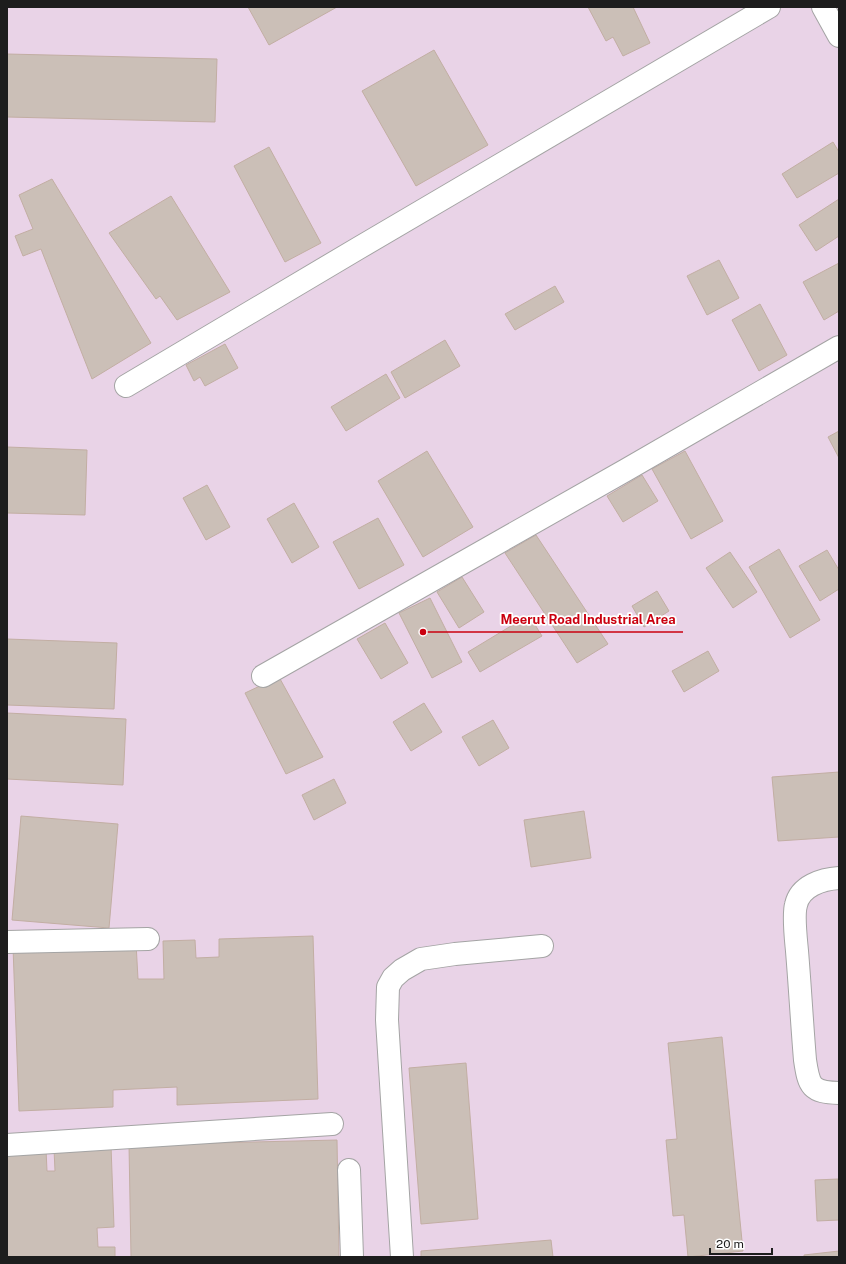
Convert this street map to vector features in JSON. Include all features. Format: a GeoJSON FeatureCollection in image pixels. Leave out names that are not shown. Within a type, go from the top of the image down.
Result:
{"type":"FeatureCollection","features":[{"type":"Feature","properties":{"kind":"street"},"geometry":{"type":"LineString","coordinates":[[126,386],[770,7]]}},
{"type":"Feature","properties":{"kind":"street"},"geometry":{"type":"LineString","coordinates":[[823,7],[839,36]]}},
{"type":"Feature","properties":{"kind":"street"},"geometry":{"type":"LineString","coordinates":[[263,676],[839,347]]}},
{"type":"Feature","properties":{"kind":"street"},"geometry":{"type":"LineString","coordinates":[[839,878],[832,878],[813,884],[802,892],[796,905],[796,936],[807,1079],[813,1087],[824,1093],[839,1093]]}},
{"type":"Feature","properties":{"kind":"street"},"geometry":{"type":"LineString","coordinates":[[7,942],[148,939]]}},
{"type":"Feature","properties":{"kind":"street"},"geometry":{"type":"LineString","coordinates":[[402,1257],[387,1020],[388,987],[393,978],[402,970],[421,959],[455,954],[542,946]]}},
{"type":"Feature","properties":{"kind":"street"},"geometry":{"type":"LineString","coordinates":[[7,1145],[332,1124]]}},
{"type":"Feature","properties":{"kind":"street"},"geometry":{"type":"LineString","coordinates":[[349,1170],[352,1257]]}},
{"type":"Feature","properties":{"kind":"shaded area"},"geometry":{"type":"Polygon","coordinates":[[[7,7],[839,7],[839,1257],[7,1257],[7,7]]]}},
{"type":"Feature","properties":{"kind":"building"},"geometry":{"type":"Polygon","coordinates":[[[248,7],[337,7],[269,45],[248,7]]]}},
{"type":"Feature","properties":{"kind":"building"},"geometry":{"type":"Polygon","coordinates":[[[588,7],[633,7],[650,43],[623,56],[613,37],[606,41],[588,7]]]}},
{"type":"Feature","properties":{"kind":"building"},"geometry":{"type":"Polygon","coordinates":[[[434,50],[488,145],[416,186],[362,91],[434,50]]]}},
{"type":"Feature","properties":{"kind":"building"},"geometry":{"type":"Polygon","coordinates":[[[7,54],[217,59],[215,122],[7,117],[7,54]]]}},
{"type":"Feature","properties":{"kind":"building"},"geometry":{"type":"Polygon","coordinates":[[[833,142],[839,152],[839,173],[797,198],[782,174],[833,142]]]}},
{"type":"Feature","properties":{"kind":"building"},"geometry":{"type":"Polygon","coordinates":[[[269,147],[321,243],[285,262],[234,166],[269,147]]]}},
{"type":"Feature","properties":{"kind":"building"},"geometry":{"type":"Polygon","coordinates":[[[52,179],[151,343],[92,379],[41,249],[23,256],[15,236],[33,229],[19,195],[52,179]]]}},
{"type":"Feature","properties":{"kind":"building"},"geometry":{"type":"Polygon","coordinates":[[[171,196],[230,292],[177,320],[160,296],[156,299],[109,233],[171,196]]]}},
{"type":"Feature","properties":{"kind":"building"},"geometry":{"type":"Polygon","coordinates":[[[839,199],[839,236],[816,251],[799,225],[839,199]]]}},
{"type":"Feature","properties":{"kind":"building"},"geometry":{"type":"Polygon","coordinates":[[[719,260],[739,298],[707,315],[687,276],[719,260]]]}},
{"type":"Feature","properties":{"kind":"building"},"geometry":{"type":"Polygon","coordinates":[[[839,263],[839,311],[824,320],[803,282],[839,263]]]}},
{"type":"Feature","properties":{"kind":"building"},"geometry":{"type":"Polygon","coordinates":[[[555,286],[564,302],[515,330],[505,314],[555,286]]]}},
{"type":"Feature","properties":{"kind":"building"},"geometry":{"type":"Polygon","coordinates":[[[760,304],[787,355],[759,371],[732,320],[760,304]]]}},
{"type":"Feature","properties":{"kind":"building"},"geometry":{"type":"Polygon","coordinates":[[[445,340],[460,366],[405,398],[391,372],[445,340]]]}},
{"type":"Feature","properties":{"kind":"building"},"geometry":{"type":"Polygon","coordinates":[[[225,344],[238,368],[205,386],[200,377],[194,381],[186,365],[225,344]]]}},
{"type":"Feature","properties":{"kind":"building"},"geometry":{"type":"Polygon","coordinates":[[[386,374],[400,398],[346,431],[331,407],[386,374]]]}},
{"type":"Feature","properties":{"kind":"building"},"geometry":{"type":"Polygon","coordinates":[[[839,431],[839,458],[828,437],[839,431]]]}},
{"type":"Feature","properties":{"kind":"building"},"geometry":{"type":"Polygon","coordinates":[[[7,447],[87,450],[85,515],[7,513],[7,447]]]}},
{"type":"Feature","properties":{"kind":"building"},"geometry":{"type":"Polygon","coordinates":[[[427,451],[473,527],[423,557],[378,481],[427,451]]]}},
{"type":"Feature","properties":{"kind":"building"},"geometry":{"type":"Polygon","coordinates":[[[685,451],[723,521],[691,539],[652,469],[685,451]]]}},
{"type":"Feature","properties":{"kind":"building"},"geometry":{"type":"Polygon","coordinates":[[[642,475],[658,501],[623,522],[607,496],[642,475]]]}},
{"type":"Feature","properties":{"kind":"building"},"geometry":{"type":"Polygon","coordinates":[[[207,485],[230,527],[206,540],[183,498],[207,485]]]}},
{"type":"Feature","properties":{"kind":"building"},"geometry":{"type":"Polygon","coordinates":[[[294,503],[319,547],[292,563],[267,519],[294,503]]]}},
{"type":"Feature","properties":{"kind":"building"},"geometry":{"type":"Polygon","coordinates":[[[378,518],[404,565],[359,589],[333,542],[378,518]]]}},
{"type":"Feature","properties":{"kind":"building"},"geometry":{"type":"Polygon","coordinates":[[[536,535],[608,644],[577,663],[505,553],[536,535]]]}},
{"type":"Feature","properties":{"kind":"building"},"geometry":{"type":"Polygon","coordinates":[[[779,549],[820,620],[790,638],[749,567],[779,549]]]}},
{"type":"Feature","properties":{"kind":"building"},"geometry":{"type":"Polygon","coordinates":[[[827,550],[839,570],[839,589],[820,601],[799,566],[827,550]]]}},
{"type":"Feature","properties":{"kind":"building"},"geometry":{"type":"Polygon","coordinates":[[[730,552],[757,592],[733,608],[706,568],[730,552]]]}},
{"type":"Feature","properties":{"kind":"building"},"geometry":{"type":"Polygon","coordinates":[[[462,577],[484,612],[459,628],[437,592],[462,577]]]}},
{"type":"Feature","properties":{"kind":"building"},"geometry":{"type":"Polygon","coordinates":[[[657,591],[669,611],[644,627],[632,606],[657,591]]]}},
{"type":"Feature","properties":{"kind":"building"},"geometry":{"type":"Polygon","coordinates":[[[430,598],[462,662],[432,678],[399,613],[430,598]]]}},
{"type":"Feature","properties":{"kind":"building"},"geometry":{"type":"Polygon","coordinates":[[[529,615],[542,636],[480,672],[468,652],[529,615]]]}},
{"type":"Feature","properties":{"kind":"building"},"geometry":{"type":"Polygon","coordinates":[[[385,623],[408,663],[381,679],[357,639],[385,623]]]}},
{"type":"Feature","properties":{"kind":"building"},"geometry":{"type":"Polygon","coordinates":[[[7,639],[117,643],[114,709],[7,705],[7,639]]]}},
{"type":"Feature","properties":{"kind":"building"},"geometry":{"type":"Polygon","coordinates":[[[708,651],[719,671],[684,692],[672,671],[708,651]]]}},
{"type":"Feature","properties":{"kind":"building"},"geometry":{"type":"Polygon","coordinates":[[[279,677],[323,757],[286,774],[245,693],[279,677]]]}},
{"type":"Feature","properties":{"kind":"building"},"geometry":{"type":"Polygon","coordinates":[[[424,703],[442,732],[411,751],[393,722],[424,703]]]}},
{"type":"Feature","properties":{"kind":"building"},"geometry":{"type":"Polygon","coordinates":[[[7,713],[126,719],[123,785],[7,779],[7,713]]]}},
{"type":"Feature","properties":{"kind":"building"},"geometry":{"type":"Polygon","coordinates":[[[493,720],[509,748],[479,766],[462,737],[493,720]]]}},
{"type":"Feature","properties":{"kind":"building"},"geometry":{"type":"Polygon","coordinates":[[[839,772],[839,837],[778,841],[772,777],[839,772]]]}},
{"type":"Feature","properties":{"kind":"building"},"geometry":{"type":"Polygon","coordinates":[[[334,779],[346,803],[314,820],[302,795],[334,779]]]}},
{"type":"Feature","properties":{"kind":"building"},"geometry":{"type":"Polygon","coordinates":[[[584,811],[591,858],[531,867],[524,820],[584,811]]]}},
{"type":"Feature","properties":{"kind":"building"},"geometry":{"type":"Polygon","coordinates":[[[21,816],[118,824],[109,928],[12,920],[21,816]]]}},
{"type":"Feature","properties":{"kind":"building"},"geometry":{"type":"Polygon","coordinates":[[[313,936],[318,1099],[177,1105],[177,1087],[113,1090],[113,1107],[19,1111],[13,947],[136,943],[138,979],[164,979],[163,941],[195,940],[196,958],[219,957],[219,939],[313,936]]]}},
{"type":"Feature","properties":{"kind":"building"},"geometry":{"type":"Polygon","coordinates":[[[722,1037],[743,1251],[688,1257],[684,1215],[673,1216],[666,1140],[677,1139],[668,1043],[722,1037]]]}},
{"type":"Feature","properties":{"kind":"building"},"geometry":{"type":"Polygon","coordinates":[[[466,1063],[478,1219],[421,1224],[409,1068],[466,1063]]]}},
{"type":"Feature","properties":{"kind":"building"},"geometry":{"type":"Polygon","coordinates":[[[337,1140],[339,1257],[131,1257],[129,1145],[337,1140]]]}},
{"type":"Feature","properties":{"kind":"building"},"geometry":{"type":"Polygon","coordinates":[[[111,1146],[114,1227],[97,1228],[98,1247],[115,1247],[115,1257],[7,1257],[7,1150],[46,1149],[47,1171],[55,1171],[54,1149],[111,1146]]]}},
{"type":"Feature","properties":{"kind":"building"},"geometry":{"type":"Polygon","coordinates":[[[838,1179],[839,1220],[817,1221],[815,1180],[838,1179]]]}},
{"type":"Feature","properties":{"kind":"building"},"geometry":{"type":"Polygon","coordinates":[[[551,1240],[553,1257],[421,1257],[421,1251],[551,1240]]]}},
{"type":"Feature","properties":{"kind":"building"},"geometry":{"type":"Polygon","coordinates":[[[839,1251],[839,1257],[804,1257],[804,1255],[839,1251]]]}},
{"type":"Feature","properties":{"kind":"place","name":"Meerut Road Industrial Area"},"geometry":{"type":"Point","coordinates":[423,632]}}]}
